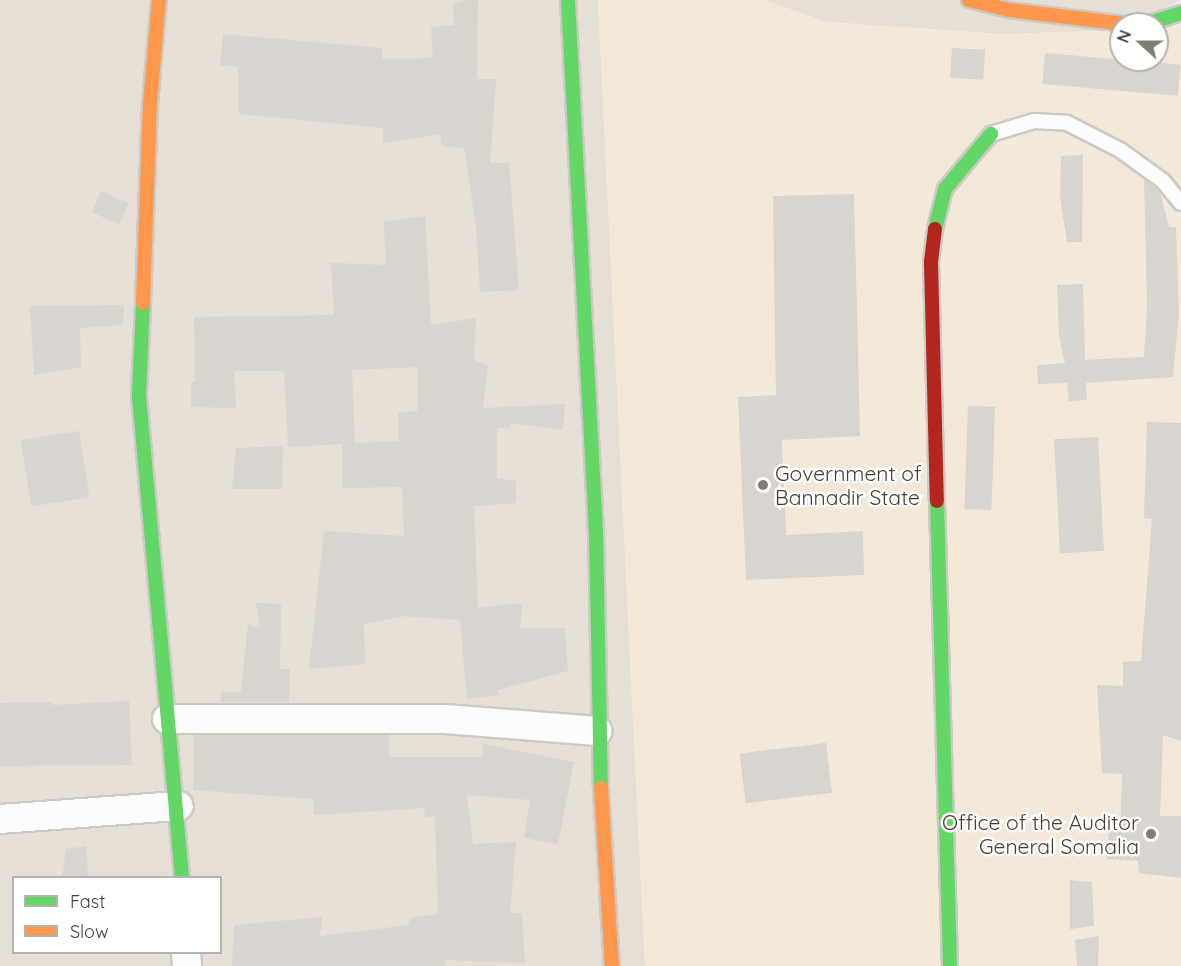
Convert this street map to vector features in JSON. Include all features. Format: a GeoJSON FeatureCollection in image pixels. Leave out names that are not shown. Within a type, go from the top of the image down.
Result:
{"type":"FeatureCollection","features":[{"type":"Feature","properties":{"kind":"street"},"geometry":{"type":"LineString","coordinates":[[159,0],[150,105],[139,396],[167,719],[179,806],[182,876]]}},
{"type":"Feature","properties":{"kind":"street"},"geometry":{"type":"LineString","coordinates":[[568,0],[596,532],[598,730],[612,966]]}},
{"type":"Feature","properties":{"kind":"street"},"geometry":{"type":"LineString","coordinates":[[969,0],[1010,10],[1109,22]]}},
{"type":"Feature","properties":{"kind":"street"},"geometry":{"type":"LineString","coordinates":[[950,966],[931,262],[935,224],[945,189],[992,134]]}},
{"type":"Feature","properties":{"kind":"street"},"geometry":{"type":"LineString","coordinates":[[167,719],[445,719],[598,730]]}},
{"type":"Feature","properties":{"kind":"street"},"geometry":{"type":"LineString","coordinates":[[0,819],[179,806]]}},
{"type":"Feature","properties":{"kind":"lane"},"geometry":{"type":"LineString","coordinates":[[992,134],[1034,121],[1067,123],[1120,150],[1163,181],[1181,203]]}},
{"type":"Feature","properties":{"kind":"shaded area"},"geometry":{"type":"Polygon","coordinates":[[[0,0],[598,0],[645,966],[0,966],[0,0]]]}},
{"type":"Feature","properties":{"kind":"shaded area"},"geometry":{"type":"Polygon","coordinates":[[[598,0],[764,0],[827,22],[1001,34],[1109,30],[1109,72],[1169,72],[1169,28],[1181,27],[1181,966],[645,966],[598,0]]]}},
{"type":"Feature","properties":{"kind":"shaded area"},"geometry":{"type":"Polygon","coordinates":[[[764,0],[1181,0],[1157,12],[1109,12],[1109,30],[1001,34],[827,22],[764,0]]]}},
{"type":"Feature","properties":{"kind":"building"},"geometry":{"type":"Polygon","coordinates":[[[478,0],[477,79],[496,79],[490,163],[509,163],[519,290],[480,292],[476,226],[464,148],[441,146],[441,134],[383,143],[383,128],[239,114],[238,67],[220,65],[223,34],[382,48],[382,59],[433,58],[431,27],[454,25],[453,4],[478,0]]]}},
{"type":"Feature","properties":{"kind":"building"},"geometry":{"type":"Polygon","coordinates":[[[952,48],[985,50],[983,80],[950,78],[952,48]]]}},
{"type":"Feature","properties":{"kind":"building"},"geometry":{"type":"Polygon","coordinates":[[[1045,53],[1109,59],[1109,72],[1169,72],[1169,64],[1180,65],[1178,96],[1042,84],[1045,53]]]}},
{"type":"Feature","properties":{"kind":"building"},"geometry":{"type":"Polygon","coordinates":[[[1083,155],[1082,242],[1067,242],[1060,196],[1061,156],[1083,155]]]}},
{"type":"Feature","properties":{"kind":"building"},"geometry":{"type":"Polygon","coordinates":[[[1144,178],[1160,192],[1169,227],[1176,227],[1179,314],[1173,377],[1086,383],[1087,400],[1069,401],[1067,383],[1038,384],[1037,365],[1065,363],[1059,336],[1057,285],[1083,284],[1085,360],[1144,357],[1147,307],[1144,178]]]}},
{"type":"Feature","properties":{"kind":"building"},"geometry":{"type":"Polygon","coordinates":[[[101,191],[128,203],[119,224],[92,212],[101,191]]]}},
{"type":"Feature","properties":{"kind":"building"},"geometry":{"type":"Polygon","coordinates":[[[854,194],[860,436],[782,440],[786,535],[863,531],[864,575],[746,580],[738,397],[776,395],[773,196],[854,194]]]}},
{"type":"Feature","properties":{"kind":"building"},"geometry":{"type":"Polygon","coordinates":[[[425,216],[431,325],[476,318],[474,360],[488,365],[483,408],[565,404],[563,430],[510,423],[510,427],[497,429],[497,478],[516,481],[516,503],[474,506],[478,608],[522,603],[520,628],[565,628],[568,671],[498,690],[498,695],[467,699],[460,620],[405,616],[364,624],[365,664],[309,669],[324,531],[404,536],[402,487],[343,488],[342,444],[288,447],[284,371],[234,371],[236,408],[191,407],[191,382],[195,382],[194,317],[334,315],[331,263],[386,265],[384,222],[425,216]],[[418,367],[352,370],[355,443],[399,441],[398,413],[417,411],[418,367]]]}},
{"type":"Feature","properties":{"kind":"building"},"geometry":{"type":"Polygon","coordinates":[[[124,305],[123,325],[80,328],[81,367],[34,375],[30,306],[124,305]]]}},
{"type":"Feature","properties":{"kind":"building"},"geometry":{"type":"Polygon","coordinates":[[[968,406],[995,407],[991,510],[964,509],[968,406]]]}},
{"type":"Feature","properties":{"kind":"building"},"geometry":{"type":"Polygon","coordinates":[[[1147,422],[1181,423],[1181,741],[1163,735],[1160,816],[1181,816],[1181,878],[1139,873],[1138,861],[1107,859],[1109,829],[1120,829],[1122,774],[1102,773],[1097,685],[1123,686],[1123,662],[1141,661],[1152,519],[1144,518],[1147,422]]]}},
{"type":"Feature","properties":{"kind":"building"},"geometry":{"type":"Polygon","coordinates":[[[79,431],[89,497],[31,506],[21,440],[79,431]]]}},
{"type":"Feature","properties":{"kind":"building"},"geometry":{"type":"Polygon","coordinates":[[[1098,437],[1104,551],[1060,553],[1054,439],[1098,437]]]}},
{"type":"Feature","properties":{"kind":"building"},"geometry":{"type":"Polygon","coordinates":[[[283,446],[282,489],[232,489],[236,448],[283,446]]]}},
{"type":"Feature","properties":{"kind":"building"},"geometry":{"type":"Polygon","coordinates":[[[256,603],[281,604],[280,669],[290,669],[289,702],[221,702],[221,692],[241,692],[248,625],[260,628],[256,603]]]}},
{"type":"Feature","properties":{"kind":"building"},"geometry":{"type":"Polygon","coordinates":[[[129,701],[132,765],[0,766],[0,703],[52,702],[52,705],[129,701]]]}},
{"type":"Feature","properties":{"kind":"building"},"geometry":{"type":"Polygon","coordinates":[[[194,735],[389,735],[389,757],[483,757],[483,744],[574,762],[558,844],[524,838],[530,800],[467,795],[473,844],[516,842],[510,913],[522,913],[525,963],[445,960],[445,966],[232,966],[234,925],[322,917],[320,936],[409,925],[409,918],[438,914],[435,816],[425,817],[424,808],[314,815],[313,799],[193,790],[194,735]]]}},
{"type":"Feature","properties":{"kind":"building"},"geometry":{"type":"Polygon","coordinates":[[[826,743],[832,793],[746,803],[740,754],[826,743]]]}},
{"type":"Feature","properties":{"kind":"building"},"geometry":{"type":"Polygon","coordinates":[[[86,846],[88,876],[62,876],[66,849],[86,846]]]}},
{"type":"Feature","properties":{"kind":"building"},"geometry":{"type":"Polygon","coordinates":[[[1070,880],[1092,882],[1094,926],[1070,929],[1070,880]]]}},
{"type":"Feature","properties":{"kind":"building"},"geometry":{"type":"Polygon","coordinates":[[[1099,936],[1098,966],[1077,966],[1075,940],[1099,936]]]}},
{"type":"Feature","properties":{"kind":"traffic: fast"},"geometry":{"type":"LineString","coordinates":[[568,0],[596,532],[601,788]]}},
{"type":"Feature","properties":{"kind":"traffic: fast"},"geometry":{"type":"LineString","coordinates":[[1169,17],[1181,13]]}},
{"type":"Feature","properties":{"kind":"traffic: fast"},"geometry":{"type":"LineString","coordinates":[[935,229],[945,189],[991,134]]}},
{"type":"Feature","properties":{"kind":"traffic: fast"},"geometry":{"type":"LineString","coordinates":[[143,303],[139,396],[182,876]]}},
{"type":"Feature","properties":{"kind":"traffic: fast"},"geometry":{"type":"LineString","coordinates":[[937,501],[950,966]]}},
{"type":"Feature","properties":{"kind":"traffic: slow"},"geometry":{"type":"LineString","coordinates":[[143,303],[150,104],[159,0]]}},
{"type":"Feature","properties":{"kind":"traffic: slow"},"geometry":{"type":"LineString","coordinates":[[969,0],[1009,10],[1109,22]]}},
{"type":"Feature","properties":{"kind":"traffic: slow"},"geometry":{"type":"LineString","coordinates":[[601,788],[612,966]]}},
{"type":"Feature","properties":{"kind":"traffic: jam"},"geometry":{"type":"LineString","coordinates":[[935,229],[931,262],[937,501]]}},
{"type":"Feature","properties":{"kind":"place","name":"Government of Bannadir State"},"geometry":{"type":"Point","coordinates":[763,485]}},
{"type":"Feature","properties":{"kind":"place","name":"Office of the Auditor General Somalia"},"geometry":{"type":"Point","coordinates":[1151,834]}}]}
